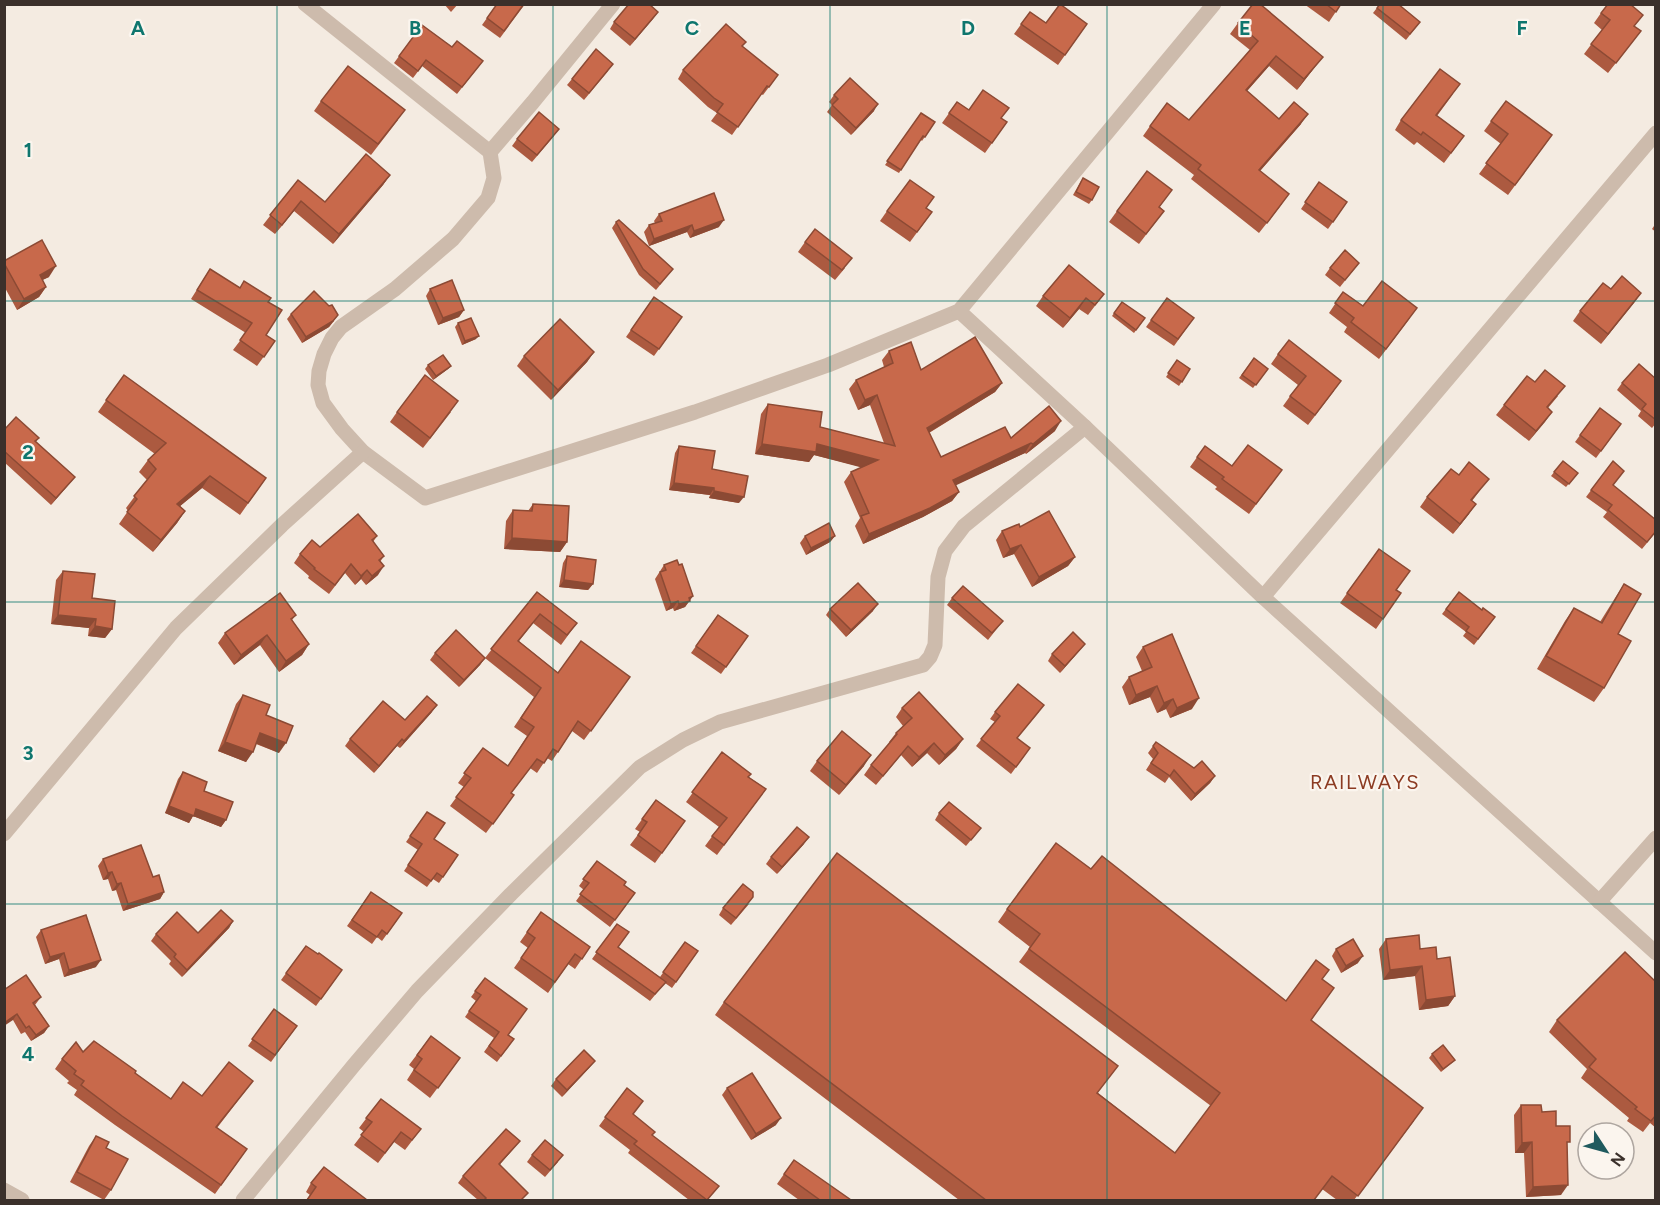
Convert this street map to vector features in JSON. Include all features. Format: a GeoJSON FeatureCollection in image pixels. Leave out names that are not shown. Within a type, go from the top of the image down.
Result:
{"type":"FeatureCollection","features":[{"type":"Feature","properties":{"kind":"street"},"geometry":{"type":"LineString","coordinates":[[305,4],[490,152],[494,178],[488,198],[453,239],[395,289],[341,327],[332,338],[319,371],[318,385],[323,403],[342,429],[363,452],[425,498],[695,412],[817,369],[959,311],[1214,4]]}},
{"type":"Feature","properties":{"kind":"street"},"geometry":{"type":"LineString","coordinates":[[490,152],[614,4]]}},
{"type":"Feature","properties":{"kind":"street"},"geometry":{"type":"LineString","coordinates":[[1263,597],[1656,133]]}},
{"type":"Feature","properties":{"kind":"street"},"geometry":{"type":"LineString","coordinates":[[959,311],[1085,427],[1263,597],[1656,953]]}},
{"type":"Feature","properties":{"kind":"street"},"geometry":{"type":"LineString","coordinates":[[243,1200],[417,991],[511,894],[640,767],[683,740],[720,722],[923,665],[936,645],[938,577],[945,552],[964,526],[1085,427]]}},
{"type":"Feature","properties":{"kind":"street"},"geometry":{"type":"LineString","coordinates":[[4,834],[176,628],[282,525],[363,452]]}},
{"type":"Feature","properties":{"kind":"street"},"geometry":{"type":"LineString","coordinates":[[1599,902],[1656,838]]}},
{"type":"Feature","properties":{"kind":"street"},"geometry":{"type":"LineString","coordinates":[[4,1190],[22,1200]]}},
{"type":"Feature","properties":{"kind":"building"},"geometry":{"type":"Polygon","coordinates":[[[497,4],[524,4],[504,31],[487,18],[497,4]]]}},
{"type":"Feature","properties":{"kind":"building"},"geometry":{"type":"Polygon","coordinates":[[[629,4],[649,4],[658,12],[635,39],[614,22],[629,4]]]}},
{"type":"Feature","properties":{"kind":"building"},"geometry":{"type":"Polygon","coordinates":[[[1060,4],[1087,24],[1065,55],[1021,24],[1030,12],[1046,23],[1060,4]]]}},
{"type":"Feature","properties":{"kind":"building"},"geometry":{"type":"Polygon","coordinates":[[[1253,4],[1260,4],[1323,57],[1304,79],[1276,56],[1246,90],[1279,119],[1294,102],[1308,114],[1259,170],[1289,194],[1267,223],[1198,169],[1201,165],[1150,126],[1167,103],[1189,120],[1258,41],[1238,23],[1253,4]]]}},
{"type":"Feature","properties":{"kind":"building"},"geometry":{"type":"Polygon","coordinates":[[[1326,4],[1341,4],[1336,12],[1326,4]]]}},
{"type":"Feature","properties":{"kind":"building"},"geometry":{"type":"Polygon","coordinates":[[[1380,4],[1398,4],[1420,22],[1410,34],[1377,8],[1380,4]]]}},
{"type":"Feature","properties":{"kind":"building"},"geometry":{"type":"Polygon","coordinates":[[[1608,4],[1630,4],[1643,15],[1634,26],[1641,31],[1616,63],[1591,44],[1610,20],[1601,13],[1608,4]]]}},
{"type":"Feature","properties":{"kind":"building"},"geometry":{"type":"Polygon","coordinates":[[[726,24],[746,42],[742,46],[778,75],[769,87],[767,86],[738,127],[717,112],[723,104],[683,70],[726,24]]]}},
{"type":"Feature","properties":{"kind":"building"},"geometry":{"type":"Polygon","coordinates":[[[422,25],[452,47],[457,41],[483,61],[462,87],[426,60],[418,71],[399,56],[422,25]]]}},
{"type":"Feature","properties":{"kind":"building"},"geometry":{"type":"Polygon","coordinates":[[[596,49],[613,64],[589,93],[572,79],[596,49]]]}},
{"type":"Feature","properties":{"kind":"building"},"geometry":{"type":"Polygon","coordinates":[[[348,66],[405,110],[378,144],[321,101],[348,66]]]}},
{"type":"Feature","properties":{"kind":"building"},"geometry":{"type":"Polygon","coordinates":[[[1440,69],[1460,84],[1436,115],[1464,136],[1451,153],[1423,132],[1421,135],[1401,120],[1440,69]]]}},
{"type":"Feature","properties":{"kind":"building"},"geometry":{"type":"Polygon","coordinates":[[[850,78],[878,104],[856,128],[832,105],[838,99],[834,95],[850,78]]]}},
{"type":"Feature","properties":{"kind":"building"},"geometry":{"type":"Polygon","coordinates":[[[983,90],[1009,108],[1001,118],[1007,122],[992,143],[949,113],[957,102],[969,110],[983,90]]]}},
{"type":"Feature","properties":{"kind":"building"},"geometry":{"type":"Polygon","coordinates":[[[1506,101],[1552,135],[1515,185],[1486,163],[1508,134],[1491,121],[1506,101]]]}},
{"type":"Feature","properties":{"kind":"building"},"geometry":{"type":"Polygon","coordinates":[[[539,112],[559,129],[537,155],[517,139],[539,112]]]}},
{"type":"Feature","properties":{"kind":"building"},"geometry":{"type":"Polygon","coordinates":[[[921,113],[935,122],[901,170],[887,161],[921,113]]]}},
{"type":"Feature","properties":{"kind":"building"},"geometry":{"type":"Polygon","coordinates":[[[366,154],[390,175],[339,234],[301,201],[282,225],[270,215],[298,180],[325,202],[366,154]]]}},
{"type":"Feature","properties":{"kind":"building"},"geometry":{"type":"Polygon","coordinates":[[[1147,171],[1172,190],[1159,207],[1164,211],[1146,234],[1117,211],[1147,171]]]}},
{"type":"Feature","properties":{"kind":"building"},"geometry":{"type":"Polygon","coordinates":[[[1083,178],[1099,187],[1092,200],[1076,192],[1083,178]]]}},
{"type":"Feature","properties":{"kind":"building"},"geometry":{"type":"Polygon","coordinates":[[[910,180],[934,197],[926,208],[932,212],[917,232],[887,211],[910,180]]]}},
{"type":"Feature","properties":{"kind":"building"},"geometry":{"type":"Polygon","coordinates":[[[1319,182],[1347,202],[1333,222],[1305,202],[1319,182]]]}},
{"type":"Feature","properties":{"kind":"building"},"geometry":{"type":"Polygon","coordinates":[[[714,193],[724,220],[694,231],[692,225],[654,239],[649,225],[662,221],[659,214],[714,193]]]}},
{"type":"Feature","properties":{"kind":"building"},"geometry":{"type":"Polygon","coordinates":[[[619,220],[673,269],[660,284],[643,269],[616,222],[619,220]]]}},
{"type":"Feature","properties":{"kind":"building"},"geometry":{"type":"Polygon","coordinates":[[[815,229],[852,258],[842,270],[805,242],[815,229]]]}},
{"type":"Feature","properties":{"kind":"building"},"geometry":{"type":"Polygon","coordinates":[[[42,240],[56,266],[40,275],[46,287],[24,299],[4,261],[42,240]]]}},
{"type":"Feature","properties":{"kind":"building"},"geometry":{"type":"Polygon","coordinates":[[[1345,250],[1359,263],[1345,280],[1330,268],[1345,250]]]}},
{"type":"Feature","properties":{"kind":"building"},"geometry":{"type":"Polygon","coordinates":[[[1069,265],[1104,294],[1095,305],[1086,298],[1070,318],[1043,296],[1069,265]]]}},
{"type":"Feature","properties":{"kind":"building"},"geometry":{"type":"Polygon","coordinates":[[[210,269],[240,288],[244,281],[271,298],[268,302],[282,310],[266,335],[275,341],[264,357],[240,340],[252,323],[197,290],[210,269]]]}},
{"type":"Feature","properties":{"kind":"building"},"geometry":{"type":"Polygon","coordinates":[[[1622,276],[1641,293],[1608,334],[1580,311],[1603,283],[1611,289],[1622,276]]]}},
{"type":"Feature","properties":{"kind":"building"},"geometry":{"type":"Polygon","coordinates":[[[452,280],[464,310],[443,318],[430,289],[452,280]]]}},
{"type":"Feature","properties":{"kind":"building"},"geometry":{"type":"Polygon","coordinates":[[[1382,281],[1417,308],[1386,349],[1351,322],[1354,318],[1335,303],[1343,292],[1363,306],[1382,281]]]}},
{"type":"Feature","properties":{"kind":"building"},"geometry":{"type":"Polygon","coordinates":[[[314,291],[329,306],[332,305],[338,315],[333,321],[306,337],[291,314],[314,291]]]}},
{"type":"Feature","properties":{"kind":"building"},"geometry":{"type":"Polygon","coordinates":[[[654,297],[682,317],[659,349],[631,330],[654,297]]]}},
{"type":"Feature","properties":{"kind":"building"},"geometry":{"type":"Polygon","coordinates":[[[1167,298],[1194,318],[1178,339],[1151,320],[1167,298]]]}},
{"type":"Feature","properties":{"kind":"building"},"geometry":{"type":"Polygon","coordinates":[[[1122,302],[1145,318],[1136,330],[1114,313],[1122,302]]]}},
{"type":"Feature","properties":{"kind":"building"},"geometry":{"type":"Polygon","coordinates":[[[471,318],[479,336],[465,341],[458,323],[471,318]]]}},
{"type":"Feature","properties":{"kind":"building"},"geometry":{"type":"Polygon","coordinates":[[[560,319],[594,352],[558,390],[524,356],[560,319]]]}},
{"type":"Feature","properties":{"kind":"building"},"geometry":{"type":"Polygon","coordinates":[[[975,337],[1002,383],[927,428],[941,457],[1005,427],[1011,438],[1049,406],[1061,421],[1033,444],[953,480],[959,492],[930,508],[869,534],[861,516],[869,513],[851,472],[878,460],[817,444],[816,452],[762,444],[768,404],[822,412],[820,427],[895,446],[877,395],[865,400],[856,380],[893,363],[889,351],[911,342],[921,370],[975,337]]]}},
{"type":"Feature","properties":{"kind":"building"},"geometry":{"type":"Polygon","coordinates":[[[1289,340],[1341,381],[1315,415],[1290,396],[1306,376],[1278,354],[1289,340]]]}},
{"type":"Feature","properties":{"kind":"building"},"geometry":{"type":"Polygon","coordinates":[[[443,355],[451,366],[436,376],[428,365],[443,355]]]}},
{"type":"Feature","properties":{"kind":"building"},"geometry":{"type":"Polygon","coordinates":[[[1254,358],[1268,369],[1256,385],[1242,375],[1254,358]]]}},
{"type":"Feature","properties":{"kind":"building"},"geometry":{"type":"Polygon","coordinates":[[[1177,360],[1190,369],[1182,382],[1168,373],[1177,360]]]}},
{"type":"Feature","properties":{"kind":"building"},"geometry":{"type":"Polygon","coordinates":[[[1639,364],[1656,379],[1656,420],[1642,409],[1646,404],[1622,383],[1639,364]]]}},
{"type":"Feature","properties":{"kind":"building"},"geometry":{"type":"Polygon","coordinates":[[[1545,370],[1565,386],[1547,407],[1552,412],[1536,431],[1504,405],[1527,376],[1535,382],[1545,370]]]}},
{"type":"Feature","properties":{"kind":"building"},"geometry":{"type":"Polygon","coordinates":[[[124,375],[266,478],[248,503],[210,476],[177,504],[185,511],[161,540],[127,512],[137,499],[134,496],[156,469],[148,460],[166,443],[106,400],[124,375]]]}},
{"type":"Feature","properties":{"kind":"building"},"geometry":{"type":"Polygon","coordinates":[[[425,375],[458,401],[430,438],[397,412],[425,375]]]}},
{"type":"Feature","properties":{"kind":"building"},"geometry":{"type":"Polygon","coordinates":[[[1600,408],[1621,424],[1601,451],[1580,435],[1600,408]]]}},
{"type":"Feature","properties":{"kind":"building"},"geometry":{"type":"Polygon","coordinates":[[[16,417],[39,438],[35,441],[75,477],[56,498],[4,451],[4,430],[16,417]]]}},
{"type":"Feature","properties":{"kind":"building"},"geometry":{"type":"Polygon","coordinates":[[[1248,445],[1282,470],[1256,504],[1197,457],[1205,446],[1232,466],[1248,445]]]}},
{"type":"Feature","properties":{"kind":"building"},"geometry":{"type":"Polygon","coordinates":[[[679,446],[715,451],[712,469],[748,476],[744,497],[714,491],[714,488],[674,483],[679,446]]]}},
{"type":"Feature","properties":{"kind":"building"},"geometry":{"type":"Polygon","coordinates":[[[1563,461],[1578,473],[1569,484],[1554,472],[1563,461]]]}},
{"type":"Feature","properties":{"kind":"building"},"geometry":{"type":"Polygon","coordinates":[[[1613,461],[1624,471],[1613,485],[1656,520],[1656,531],[1647,542],[1608,510],[1612,505],[1591,490],[1613,461]]]}},
{"type":"Feature","properties":{"kind":"building"},"geometry":{"type":"Polygon","coordinates":[[[1469,462],[1489,479],[1471,500],[1476,504],[1460,524],[1427,497],[1451,469],[1459,475],[1469,462]]]}},
{"type":"Feature","properties":{"kind":"building"},"geometry":{"type":"Polygon","coordinates":[[[533,504],[569,506],[567,542],[512,538],[513,510],[532,511],[533,504]]]}},
{"type":"Feature","properties":{"kind":"building"},"geometry":{"type":"Polygon","coordinates":[[[1049,511],[1075,557],[1039,577],[1021,545],[1010,549],[1002,531],[1019,524],[1020,527],[1049,511]]]}},
{"type":"Feature","properties":{"kind":"building"},"geometry":{"type":"Polygon","coordinates":[[[358,514],[377,536],[372,540],[384,556],[379,560],[384,566],[372,576],[367,570],[361,576],[351,564],[335,585],[314,569],[300,554],[312,540],[320,547],[358,514]]]}},
{"type":"Feature","properties":{"kind":"building"},"geometry":{"type":"Polygon","coordinates":[[[829,523],[835,536],[811,548],[805,536],[829,523]]]}},
{"type":"Feature","properties":{"kind":"building"},"geometry":{"type":"Polygon","coordinates":[[[1379,549],[1410,571],[1396,590],[1401,593],[1383,619],[1347,593],[1379,549]]]}},
{"type":"Feature","properties":{"kind":"building"},"geometry":{"type":"Polygon","coordinates":[[[567,556],[596,560],[593,584],[564,580],[567,556]]]}},
{"type":"Feature","properties":{"kind":"building"},"geometry":{"type":"Polygon","coordinates":[[[677,560],[679,565],[682,564],[693,596],[689,598],[690,601],[679,604],[678,601],[671,604],[660,572],[666,570],[664,565],[677,560]]]}},
{"type":"Feature","properties":{"kind":"building"},"geometry":{"type":"Polygon","coordinates":[[[63,571],[95,574],[92,598],[115,601],[112,629],[95,626],[96,619],[58,615],[63,571]]]}},
{"type":"Feature","properties":{"kind":"building"},"geometry":{"type":"Polygon","coordinates":[[[858,583],[878,604],[851,630],[830,609],[858,583]]]}},
{"type":"Feature","properties":{"kind":"building"},"geometry":{"type":"Polygon","coordinates":[[[1624,584],[1641,594],[1618,634],[1631,641],[1604,688],[1546,656],[1574,608],[1602,623],[1624,584]]]}},
{"type":"Feature","properties":{"kind":"building"},"geometry":{"type":"Polygon","coordinates":[[[963,586],[1003,621],[992,633],[952,598],[963,586]]]}},
{"type":"Feature","properties":{"kind":"building"},"geometry":{"type":"Polygon","coordinates":[[[537,592],[577,623],[567,635],[540,614],[518,641],[558,673],[581,641],[630,677],[591,731],[578,721],[558,752],[553,749],[544,763],[537,759],[511,793],[514,795],[493,824],[456,797],[471,778],[464,773],[483,748],[508,766],[534,727],[521,718],[541,688],[491,649],[537,592]]]}},
{"type":"Feature","properties":{"kind":"building"},"geometry":{"type":"Polygon","coordinates":[[[1459,592],[1495,617],[1478,639],[1466,631],[1469,627],[1446,609],[1459,592]]]}},
{"type":"Feature","properties":{"kind":"building"},"geometry":{"type":"Polygon","coordinates":[[[280,593],[296,615],[291,619],[309,644],[286,661],[267,635],[241,655],[225,633],[280,593]]]}},
{"type":"Feature","properties":{"kind":"building"},"geometry":{"type":"Polygon","coordinates":[[[718,615],[748,636],[726,667],[696,646],[718,615]]]}},
{"type":"Feature","properties":{"kind":"building"},"geometry":{"type":"Polygon","coordinates":[[[456,630],[485,658],[464,680],[435,653],[456,630]]]}},
{"type":"Feature","properties":{"kind":"building"},"geometry":{"type":"Polygon","coordinates":[[[1073,632],[1085,644],[1065,666],[1052,654],[1073,632]]]}},
{"type":"Feature","properties":{"kind":"building"},"geometry":{"type":"Polygon","coordinates":[[[1172,634],[1199,698],[1177,708],[1173,699],[1164,703],[1157,686],[1136,695],[1129,677],[1152,667],[1143,647],[1172,634]]]}},
{"type":"Feature","properties":{"kind":"building"},"geometry":{"type":"Polygon","coordinates":[[[1018,684],[1044,705],[1017,738],[1030,748],[1016,767],[981,739],[1000,716],[995,712],[1018,684]]]}},
{"type":"Feature","properties":{"kind":"building"},"geometry":{"type":"Polygon","coordinates":[[[919,692],[963,739],[945,755],[934,743],[919,757],[908,746],[883,776],[871,765],[896,733],[912,718],[902,708],[919,692]]]}},
{"type":"Feature","properties":{"kind":"building"},"geometry":{"type":"Polygon","coordinates":[[[243,695],[270,705],[266,715],[293,726],[286,743],[260,733],[253,752],[225,742],[243,695]]]}},
{"type":"Feature","properties":{"kind":"building"},"geometry":{"type":"Polygon","coordinates":[[[427,696],[437,705],[404,741],[402,739],[379,766],[350,739],[383,701],[405,720],[427,696]]]}},
{"type":"Feature","properties":{"kind":"building"},"geometry":{"type":"Polygon","coordinates":[[[842,731],[871,755],[846,785],[817,761],[842,731]]]}},
{"type":"Feature","properties":{"kind":"building"},"geometry":{"type":"Polygon","coordinates":[[[1156,742],[1194,768],[1202,761],[1215,776],[1195,794],[1174,770],[1170,776],[1151,763],[1158,753],[1153,746],[1156,742]]]}},
{"type":"Feature","properties":{"kind":"building"},"geometry":{"type":"Polygon","coordinates":[[[722,752],[751,774],[748,777],[766,789],[724,845],[712,836],[727,818],[692,792],[722,752]]]}},
{"type":"Feature","properties":{"kind":"building"},"geometry":{"type":"Polygon","coordinates":[[[183,772],[207,782],[204,791],[233,802],[226,820],[196,809],[194,816],[169,806],[183,772]]]}},
{"type":"Feature","properties":{"kind":"building"},"geometry":{"type":"Polygon","coordinates":[[[656,800],[685,821],[662,853],[638,835],[647,822],[642,819],[656,800]]]}},
{"type":"Feature","properties":{"kind":"building"},"geometry":{"type":"Polygon","coordinates":[[[949,802],[981,828],[971,840],[939,813],[949,802]]]}},
{"type":"Feature","properties":{"kind":"building"},"geometry":{"type":"Polygon","coordinates":[[[427,812],[445,823],[434,839],[458,855],[443,877],[437,873],[431,881],[408,865],[422,844],[410,836],[427,812]]]}},
{"type":"Feature","properties":{"kind":"building"},"geometry":{"type":"Polygon","coordinates":[[[797,827],[809,837],[782,867],[771,857],[797,827]]]}},
{"type":"Feature","properties":{"kind":"building"},"geometry":{"type":"Polygon","coordinates":[[[1056,843],[1091,869],[1102,856],[1286,1001],[1316,960],[1329,970],[1322,979],[1334,988],[1311,1020],[1423,1108],[1358,1196],[1332,1176],[1314,1200],[986,1200],[724,1002],[837,853],[1118,1066],[1097,1093],[1175,1153],[1220,1093],[1029,949],[1040,934],[1007,909],[1056,843]]]}},
{"type":"Feature","properties":{"kind":"building"},"geometry":{"type":"Polygon","coordinates":[[[141,845],[153,877],[159,875],[164,892],[128,904],[121,883],[117,884],[112,872],[108,873],[103,859],[141,845]]]}},
{"type":"Feature","properties":{"kind":"building"},"geometry":{"type":"Polygon","coordinates":[[[597,861],[626,882],[624,885],[635,893],[615,920],[580,894],[589,883],[583,879],[597,861]]]}},
{"type":"Feature","properties":{"kind":"building"},"geometry":{"type":"Polygon","coordinates":[[[743,884],[753,892],[753,897],[736,918],[723,908],[743,884]]]}},
{"type":"Feature","properties":{"kind":"building"},"geometry":{"type":"Polygon","coordinates":[[[371,892],[402,913],[387,934],[382,930],[377,937],[352,920],[371,892]]]}},
{"type":"Feature","properties":{"kind":"building"},"geometry":{"type":"Polygon","coordinates":[[[221,910],[233,921],[187,970],[174,957],[176,954],[156,934],[177,912],[198,933],[221,910]]]}},
{"type":"Feature","properties":{"kind":"building"},"geometry":{"type":"Polygon","coordinates":[[[541,912],[590,947],[582,959],[575,954],[555,982],[521,958],[535,938],[527,932],[541,912]]]}},
{"type":"Feature","properties":{"kind":"building"},"geometry":{"type":"Polygon","coordinates":[[[86,915],[101,960],[69,970],[64,953],[50,957],[41,930],[86,915]]]}},
{"type":"Feature","properties":{"kind":"building"},"geometry":{"type":"Polygon","coordinates":[[[617,924],[629,932],[618,947],[666,982],[655,994],[596,952],[617,924]]]}},
{"type":"Feature","properties":{"kind":"building"},"geometry":{"type":"Polygon","coordinates":[[[1419,935],[1420,949],[1436,947],[1437,959],[1450,957],[1455,996],[1426,1000],[1422,966],[1390,970],[1386,939],[1419,935]]]}},
{"type":"Feature","properties":{"kind":"building"},"geometry":{"type":"Polygon","coordinates":[[[1353,939],[1363,956],[1346,966],[1336,949],[1353,939]]]}},
{"type":"Feature","properties":{"kind":"building"},"geometry":{"type":"Polygon","coordinates":[[[685,942],[698,951],[676,982],[663,972],[685,942]]]}},
{"type":"Feature","properties":{"kind":"building"},"geometry":{"type":"Polygon","coordinates":[[[306,946],[342,970],[321,999],[286,973],[306,946]]]}},
{"type":"Feature","properties":{"kind":"building"},"geometry":{"type":"Polygon","coordinates":[[[1625,952],[1656,982],[1656,1115],[1651,1121],[1589,1067],[1596,1059],[1557,1020],[1625,952]]]}},
{"type":"Feature","properties":{"kind":"building"},"geometry":{"type":"Polygon","coordinates":[[[26,975],[41,997],[33,1003],[49,1026],[36,1035],[29,1026],[26,1028],[17,1014],[4,1023],[4,990],[26,975]]]}},
{"type":"Feature","properties":{"kind":"building"},"geometry":{"type":"Polygon","coordinates":[[[485,978],[527,1009],[508,1035],[514,1039],[501,1056],[489,1046],[499,1032],[469,1011],[481,995],[475,991],[485,978]]]}},
{"type":"Feature","properties":{"kind":"building"},"geometry":{"type":"Polygon","coordinates":[[[274,1009],[297,1026],[275,1055],[252,1039],[274,1009]]]}},
{"type":"Feature","properties":{"kind":"building"},"geometry":{"type":"Polygon","coordinates":[[[431,1036],[460,1058],[438,1088],[414,1070],[422,1059],[417,1055],[431,1036]]]}},
{"type":"Feature","properties":{"kind":"building"},"geometry":{"type":"Polygon","coordinates":[[[94,1041],[171,1099],[183,1082],[202,1096],[229,1062],[253,1081],[216,1127],[247,1149],[221,1185],[81,1085],[84,1081],[74,1074],[76,1071],[62,1059],[76,1042],[83,1052],[94,1041]]]}},
{"type":"Feature","properties":{"kind":"building"},"geometry":{"type":"Polygon","coordinates":[[[1443,1045],[1455,1060],[1443,1069],[1432,1054],[1443,1045]]]}},
{"type":"Feature","properties":{"kind":"building"},"geometry":{"type":"Polygon","coordinates":[[[584,1050],[595,1061],[567,1090],[556,1079],[584,1050]]]}},
{"type":"Feature","properties":{"kind":"building"},"geometry":{"type":"Polygon","coordinates":[[[752,1073],[781,1118],[756,1134],[727,1088],[752,1073]]]}},
{"type":"Feature","properties":{"kind":"building"},"geometry":{"type":"Polygon","coordinates":[[[627,1088],[643,1101],[633,1114],[655,1132],[652,1135],[719,1186],[707,1200],[634,1144],[637,1141],[605,1117],[627,1088]]]}},
{"type":"Feature","properties":{"kind":"building"},"geometry":{"type":"Polygon","coordinates":[[[381,1099],[421,1129],[412,1140],[401,1132],[385,1153],[361,1135],[372,1122],[366,1118],[381,1099]]]}},
{"type":"Feature","properties":{"kind":"building"},"geometry":{"type":"Polygon","coordinates":[[[1521,1105],[1541,1105],[1542,1112],[1556,1111],[1556,1126],[1570,1126],[1570,1142],[1567,1142],[1568,1185],[1533,1187],[1532,1142],[1522,1143],[1521,1105]]]}},
{"type":"Feature","properties":{"kind":"building"},"geometry":{"type":"Polygon","coordinates":[[[506,1129],[520,1141],[499,1164],[528,1193],[523,1200],[484,1200],[486,1198],[463,1176],[506,1129]]]}},
{"type":"Feature","properties":{"kind":"building"},"geometry":{"type":"Polygon","coordinates":[[[96,1136],[109,1142],[106,1148],[128,1159],[111,1190],[77,1172],[96,1136]]]}},
{"type":"Feature","properties":{"kind":"building"},"geometry":{"type":"Polygon","coordinates":[[[545,1140],[563,1155],[550,1170],[532,1155],[545,1140]]]}},
{"type":"Feature","properties":{"kind":"building"},"geometry":{"type":"Polygon","coordinates":[[[794,1160],[851,1200],[820,1200],[784,1174],[794,1160]]]}},
{"type":"Feature","properties":{"kind":"building"},"geometry":{"type":"Polygon","coordinates":[[[324,1167],[367,1200],[307,1200],[316,1187],[311,1183],[324,1167]]]}},
{"type":"Feature","properties":{"kind":"district","name":"RAILWAYS"},"geometry":{"type":"Point","coordinates":[1365,782]}}]}
